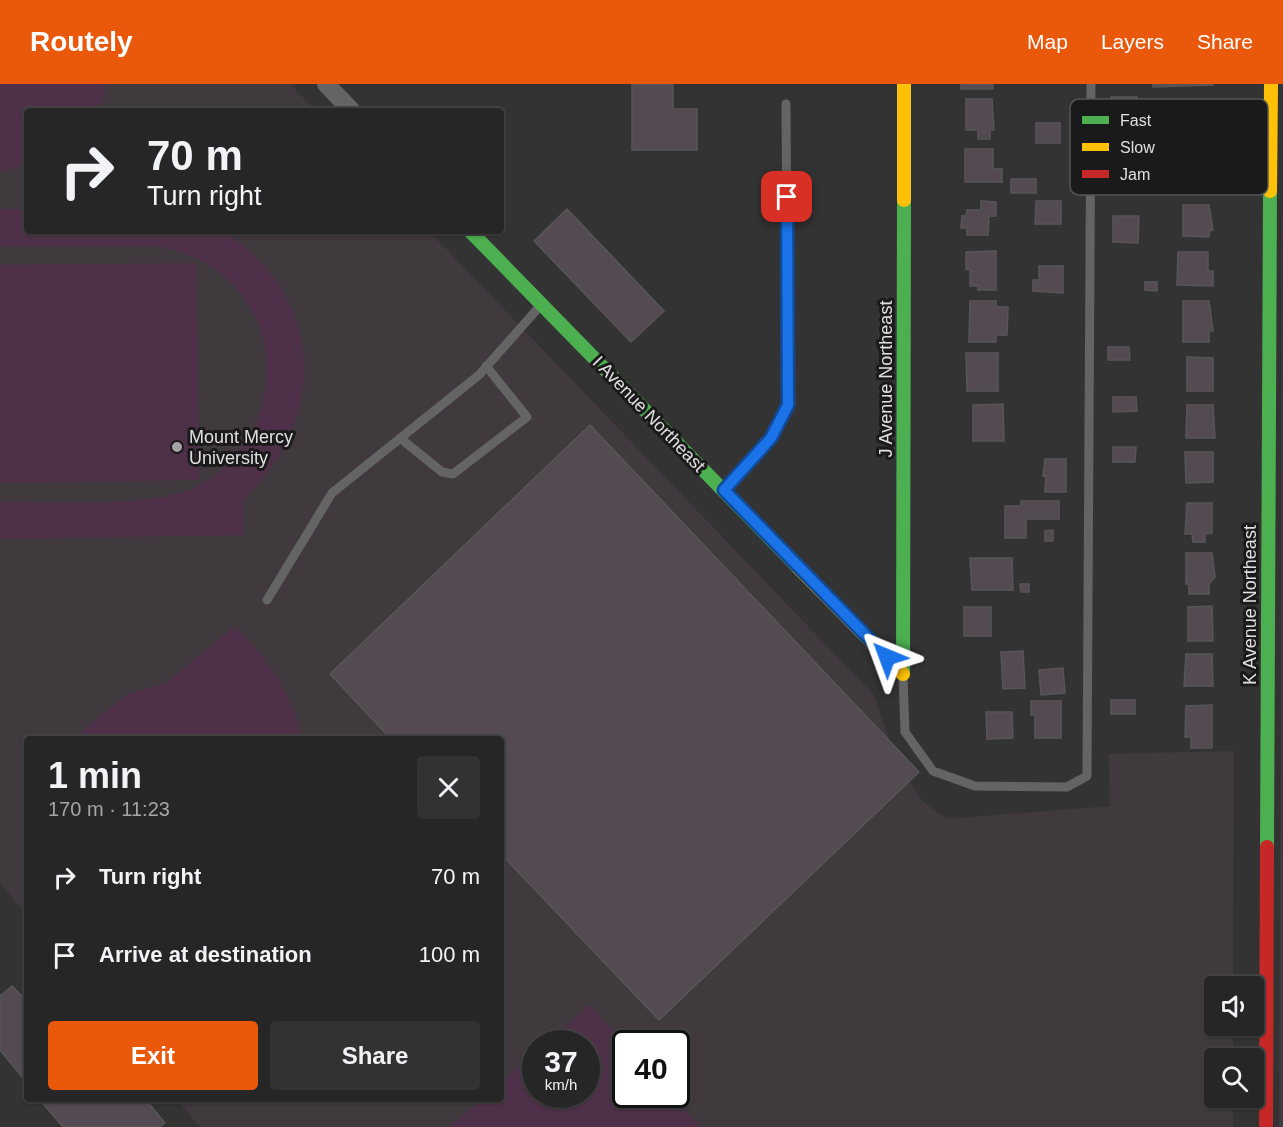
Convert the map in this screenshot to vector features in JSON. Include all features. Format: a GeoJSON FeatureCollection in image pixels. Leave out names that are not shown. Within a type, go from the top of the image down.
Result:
{"type":"FeatureCollection","features":[{"type":"Feature","properties":{"kind":"street"},"geometry":{"type":"LineString","coordinates":[[326,84],[349,108]]}},
{"type":"Feature","properties":{"kind":"street","name":"J Avenue Northeast"},"geometry":{"type":"LineString","coordinates":[[903,674],[904,84]]}},
{"type":"Feature","properties":{"kind":"street","name":"K Avenue Northeast"},"geometry":{"type":"LineString","coordinates":[[1266,1127],[1270,1102],[1271,84]]}},
{"type":"Feature","properties":{"kind":"street","name":"I Avenue Northeast"},"geometry":{"type":"LineString","coordinates":[[473,234],[903,674]]}},
{"type":"Feature","properties":{"kind":"lane"},"geometry":{"type":"LineString","coordinates":[[1091,84],[1091,99]]}},
{"type":"Feature","properties":{"kind":"lane"},"geometry":{"type":"LineString","coordinates":[[724,490],[771,438],[788,405],[786,104]]}},
{"type":"Feature","properties":{"kind":"lane"},"geometry":{"type":"LineString","coordinates":[[903,674],[905,732],[933,771],[975,786],[1067,787],[1087,776],[1090,195]]}},
{"type":"Feature","properties":{"kind":"lane"},"geometry":{"type":"LineString","coordinates":[[267,600],[332,493],[486,366],[541,304]]}},
{"type":"Feature","properties":{"kind":"lane"},"geometry":{"type":"LineString","coordinates":[[400,438],[442,472],[453,474],[527,417],[486,366]]}},
{"type":"Feature","properties":{"kind":"shaded area"},"geometry":{"type":"Polygon","coordinates":[[[0,84],[290,84],[313,108],[24,108],[24,234],[432,234],[874,695],[896,760],[922,801],[947,819],[1110,806],[1109,754],[1234,751],[1233,976],[1204,976],[1204,1036],[1233,1036],[1233,1048],[1204,1048],[1204,1108],[1233,1108],[1233,1127],[200,1127],[179,1102],[504,1102],[504,736],[24,736],[24,912],[0,883],[0,84]]]}},
{"type":"Feature","properties":{"kind":"shaded area"},"geometry":{"type":"Polygon","coordinates":[[[0,84],[105,84],[103,100],[96,108],[24,108],[24,166],[0,172],[0,84]]]}},
{"type":"Feature","properties":{"kind":"shaded area"},"geometry":{"type":"Polygon","coordinates":[[[1283,98],[1283,1127],[1279,1127],[1283,98]]]}},
{"type":"Feature","properties":{"kind":"shaded area"},"geometry":{"type":"Polygon","coordinates":[[[0,209],[24,209],[24,234],[227,234],[257,259],[282,290],[297,324],[304,360],[302,396],[291,432],[271,467],[243,500],[243,535],[0,539],[0,502],[130,501],[180,493],[198,486],[223,468],[243,446],[257,419],[265,391],[267,362],[262,333],[249,305],[221,274],[186,254],[157,246],[0,246],[0,209]]]}},
{"type":"Feature","properties":{"kind":"shaded area"},"geometry":{"type":"Polygon","coordinates":[[[196,263],[199,480],[0,483],[0,265],[196,263]]]}},
{"type":"Feature","properties":{"kind":"shaded area"},"geometry":{"type":"Polygon","coordinates":[[[234,627],[258,651],[277,677],[292,706],[301,736],[76,736],[128,694],[166,683],[234,627]]]}},
{"type":"Feature","properties":{"kind":"shaded area"},"geometry":{"type":"Polygon","coordinates":[[[590,1005],[612,1030],[612,1108],[683,1108],[700,1127],[449,1127],[479,1102],[504,1102],[504,1079],[522,1063],[522,1108],[600,1108],[600,1030],[561,1030],[590,1005]]]}},
{"type":"Feature","properties":{"kind":"building"},"geometry":{"type":"Polygon","coordinates":[[[632,84],[673,84],[673,109],[697,109],[697,150],[632,150],[632,84]]]}},
{"type":"Feature","properties":{"kind":"building"},"geometry":{"type":"Polygon","coordinates":[[[961,84],[993,84],[993,89],[961,89],[961,84]]]}},
{"type":"Feature","properties":{"kind":"building"},"geometry":{"type":"Polygon","coordinates":[[[1153,84],[1213,84],[1213,85],[1153,87],[1153,84]]]}},
{"type":"Feature","properties":{"kind":"building"},"geometry":{"type":"Polygon","coordinates":[[[1111,97],[1137,97],[1137,99],[1111,99],[1111,97]]]}},
{"type":"Feature","properties":{"kind":"building"},"geometry":{"type":"Polygon","coordinates":[[[966,99],[992,99],[994,130],[990,130],[990,139],[978,139],[978,130],[966,130],[966,99]]]}},
{"type":"Feature","properties":{"kind":"building"},"geometry":{"type":"Polygon","coordinates":[[[1036,123],[1060,123],[1060,143],[1036,143],[1036,123]]]}},
{"type":"Feature","properties":{"kind":"building"},"geometry":{"type":"Polygon","coordinates":[[[965,149],[993,149],[993,169],[1002,169],[1002,182],[965,182],[965,149]]]}},
{"type":"Feature","properties":{"kind":"building"},"geometry":{"type":"Polygon","coordinates":[[[1011,179],[1036,179],[1036,193],[1011,193],[1011,179]]]}},
{"type":"Feature","properties":{"kind":"building"},"geometry":{"type":"Polygon","coordinates":[[[981,201],[996,202],[996,216],[989,216],[988,235],[967,235],[967,228],[961,228],[962,216],[966,216],[967,210],[981,210],[981,201]]]}},
{"type":"Feature","properties":{"kind":"building"},"geometry":{"type":"Polygon","coordinates":[[[1036,201],[1061,201],[1061,224],[1035,224],[1036,201]]]}},
{"type":"Feature","properties":{"kind":"building"},"geometry":{"type":"Polygon","coordinates":[[[1183,205],[1209,205],[1213,230],[1210,230],[1209,237],[1183,236],[1183,205]]]}},
{"type":"Feature","properties":{"kind":"building"},"geometry":{"type":"Polygon","coordinates":[[[567,209],[664,311],[631,342],[534,241],[567,209]]]}},
{"type":"Feature","properties":{"kind":"building"},"geometry":{"type":"Polygon","coordinates":[[[1113,216],[1139,216],[1138,243],[1113,242],[1113,216]]]}},
{"type":"Feature","properties":{"kind":"building"},"geometry":{"type":"Polygon","coordinates":[[[996,251],[996,290],[978,290],[978,286],[970,286],[970,270],[966,269],[966,252],[996,251]]]}},
{"type":"Feature","properties":{"kind":"building"},"geometry":{"type":"Polygon","coordinates":[[[1178,252],[1208,252],[1208,271],[1213,271],[1213,286],[1177,285],[1178,252]]]}},
{"type":"Feature","properties":{"kind":"building"},"geometry":{"type":"Polygon","coordinates":[[[1039,266],[1063,266],[1063,293],[1033,291],[1033,280],[1039,280],[1039,266]]]}},
{"type":"Feature","properties":{"kind":"building"},"geometry":{"type":"Polygon","coordinates":[[[1145,282],[1157,282],[1157,291],[1145,290],[1145,282]]]}},
{"type":"Feature","properties":{"kind":"building"},"geometry":{"type":"Polygon","coordinates":[[[970,301],[996,301],[996,307],[1008,307],[1007,335],[996,335],[996,342],[969,342],[970,301]]]}},
{"type":"Feature","properties":{"kind":"building"},"geometry":{"type":"Polygon","coordinates":[[[1183,301],[1209,301],[1213,331],[1209,331],[1209,342],[1183,342],[1183,301]]]}},
{"type":"Feature","properties":{"kind":"building"},"geometry":{"type":"Polygon","coordinates":[[[1108,347],[1129,347],[1130,360],[1108,360],[1108,347]]]}},
{"type":"Feature","properties":{"kind":"building"},"geometry":{"type":"Polygon","coordinates":[[[966,353],[998,353],[998,391],[967,391],[966,353]]]}},
{"type":"Feature","properties":{"kind":"building"},"geometry":{"type":"Polygon","coordinates":[[[1187,357],[1213,358],[1213,391],[1187,391],[1187,357]]]}},
{"type":"Feature","properties":{"kind":"building"},"geometry":{"type":"Polygon","coordinates":[[[1113,397],[1136,397],[1137,411],[1113,412],[1113,397]]]}},
{"type":"Feature","properties":{"kind":"building"},"geometry":{"type":"Polygon","coordinates":[[[1003,404],[1004,441],[973,441],[973,405],[1003,404]]]}},
{"type":"Feature","properties":{"kind":"building"},"geometry":{"type":"Polygon","coordinates":[[[1187,405],[1213,405],[1215,438],[1186,438],[1187,405]]]}},
{"type":"Feature","properties":{"kind":"building"},"geometry":{"type":"Polygon","coordinates":[[[590,425],[919,772],[659,1020],[504,857],[504,736],[388,736],[330,674],[590,425]]]}},
{"type":"Feature","properties":{"kind":"building"},"geometry":{"type":"Polygon","coordinates":[[[1113,447],[1136,447],[1135,462],[1113,462],[1113,447]]]}},
{"type":"Feature","properties":{"kind":"building"},"geometry":{"type":"Polygon","coordinates":[[[1185,452],[1213,452],[1213,482],[1186,483],[1185,452]]]}},
{"type":"Feature","properties":{"kind":"building"},"geometry":{"type":"Polygon","coordinates":[[[1045,459],[1066,459],[1066,492],[1045,492],[1046,475],[1043,476],[1045,459]]]}},
{"type":"Feature","properties":{"kind":"building"},"geometry":{"type":"Polygon","coordinates":[[[1021,501],[1059,501],[1059,519],[1026,519],[1026,538],[1005,538],[1005,506],[1021,506],[1021,501]]]}},
{"type":"Feature","properties":{"kind":"building"},"geometry":{"type":"Polygon","coordinates":[[[1187,503],[1212,503],[1212,533],[1205,534],[1205,542],[1193,542],[1192,534],[1185,534],[1187,503]]]}},
{"type":"Feature","properties":{"kind":"building"},"geometry":{"type":"Polygon","coordinates":[[[1053,530],[1053,541],[1045,541],[1045,531],[1053,530]]]}},
{"type":"Feature","properties":{"kind":"building"},"geometry":{"type":"Polygon","coordinates":[[[1186,553],[1212,553],[1215,577],[1209,584],[1209,594],[1189,594],[1189,584],[1186,584],[1186,553]]]}},
{"type":"Feature","properties":{"kind":"building"},"geometry":{"type":"Polygon","coordinates":[[[970,558],[1012,558],[1013,590],[972,590],[970,558]]]}},
{"type":"Feature","properties":{"kind":"building"},"geometry":{"type":"Polygon","coordinates":[[[1020,584],[1029,584],[1029,592],[1021,592],[1020,584]]]}},
{"type":"Feature","properties":{"kind":"building"},"geometry":{"type":"Polygon","coordinates":[[[1212,606],[1213,641],[1188,641],[1188,607],[1212,606]]]}},
{"type":"Feature","properties":{"kind":"building"},"geometry":{"type":"Polygon","coordinates":[[[964,607],[991,607],[991,636],[964,636],[964,607]]]}},
{"type":"Feature","properties":{"kind":"building"},"geometry":{"type":"Polygon","coordinates":[[[1023,651],[1025,688],[1003,689],[1001,652],[1023,651]]]}},
{"type":"Feature","properties":{"kind":"building"},"geometry":{"type":"Polygon","coordinates":[[[1186,654],[1212,654],[1213,686],[1184,686],[1186,654]]]}},
{"type":"Feature","properties":{"kind":"building"},"geometry":{"type":"Polygon","coordinates":[[[1063,668],[1065,693],[1041,695],[1039,670],[1063,668]]]}},
{"type":"Feature","properties":{"kind":"building"},"geometry":{"type":"Polygon","coordinates":[[[1111,700],[1135,700],[1135,714],[1111,714],[1111,700]]]}},
{"type":"Feature","properties":{"kind":"building"},"geometry":{"type":"Polygon","coordinates":[[[1031,701],[1061,701],[1061,738],[1035,738],[1035,714],[1031,715],[1031,701]]]}},
{"type":"Feature","properties":{"kind":"building"},"geometry":{"type":"Polygon","coordinates":[[[1212,705],[1212,748],[1191,748],[1191,737],[1185,737],[1186,706],[1212,705]]]}},
{"type":"Feature","properties":{"kind":"building"},"geometry":{"type":"Polygon","coordinates":[[[986,712],[1012,712],[1013,738],[987,739],[986,712]]]}},
{"type":"Feature","properties":{"kind":"building"},"geometry":{"type":"Polygon","coordinates":[[[12,986],[24,998],[24,1079],[0,1050],[0,996],[12,986]]]}},
{"type":"Feature","properties":{"kind":"building"},"geometry":{"type":"Polygon","coordinates":[[[42,1102],[148,1102],[165,1123],[160,1127],[63,1127],[42,1102]]]}},
{"type":"Feature","properties":{"kind":"traffic: fast"},"geometry":{"type":"LineString","coordinates":[[1267,847],[1270,191]]}},
{"type":"Feature","properties":{"kind":"traffic: fast"},"geometry":{"type":"LineString","coordinates":[[903,674],[904,200]]}},
{"type":"Feature","properties":{"kind":"traffic: fast"},"geometry":{"type":"LineString","coordinates":[[473,234],[798,567]]}},
{"type":"Feature","properties":{"kind":"traffic: slow"},"geometry":{"type":"LineString","coordinates":[[904,84],[904,200]]}},
{"type":"Feature","properties":{"kind":"traffic: slow"},"geometry":{"type":"LineString","coordinates":[[1270,191],[1271,84]]}},
{"type":"Feature","properties":{"kind":"traffic: slow"},"geometry":{"type":"LineString","coordinates":[[798,567],[903,674]]}},
{"type":"Feature","properties":{"kind":"traffic: jam"},"geometry":{"type":"LineString","coordinates":[[1266,1127],[1267,847]]}},
{"type":"Feature","properties":{"kind":"place","name":"Mount Mercy University"},"geometry":{"type":"Point","coordinates":[177,447]}},
{"type":"Feature","properties":{"kind":"route"},"geometry":{"type":"LineString","coordinates":[[787,197],[788,405],[771,438],[724,490],[887,657]]}}]}
